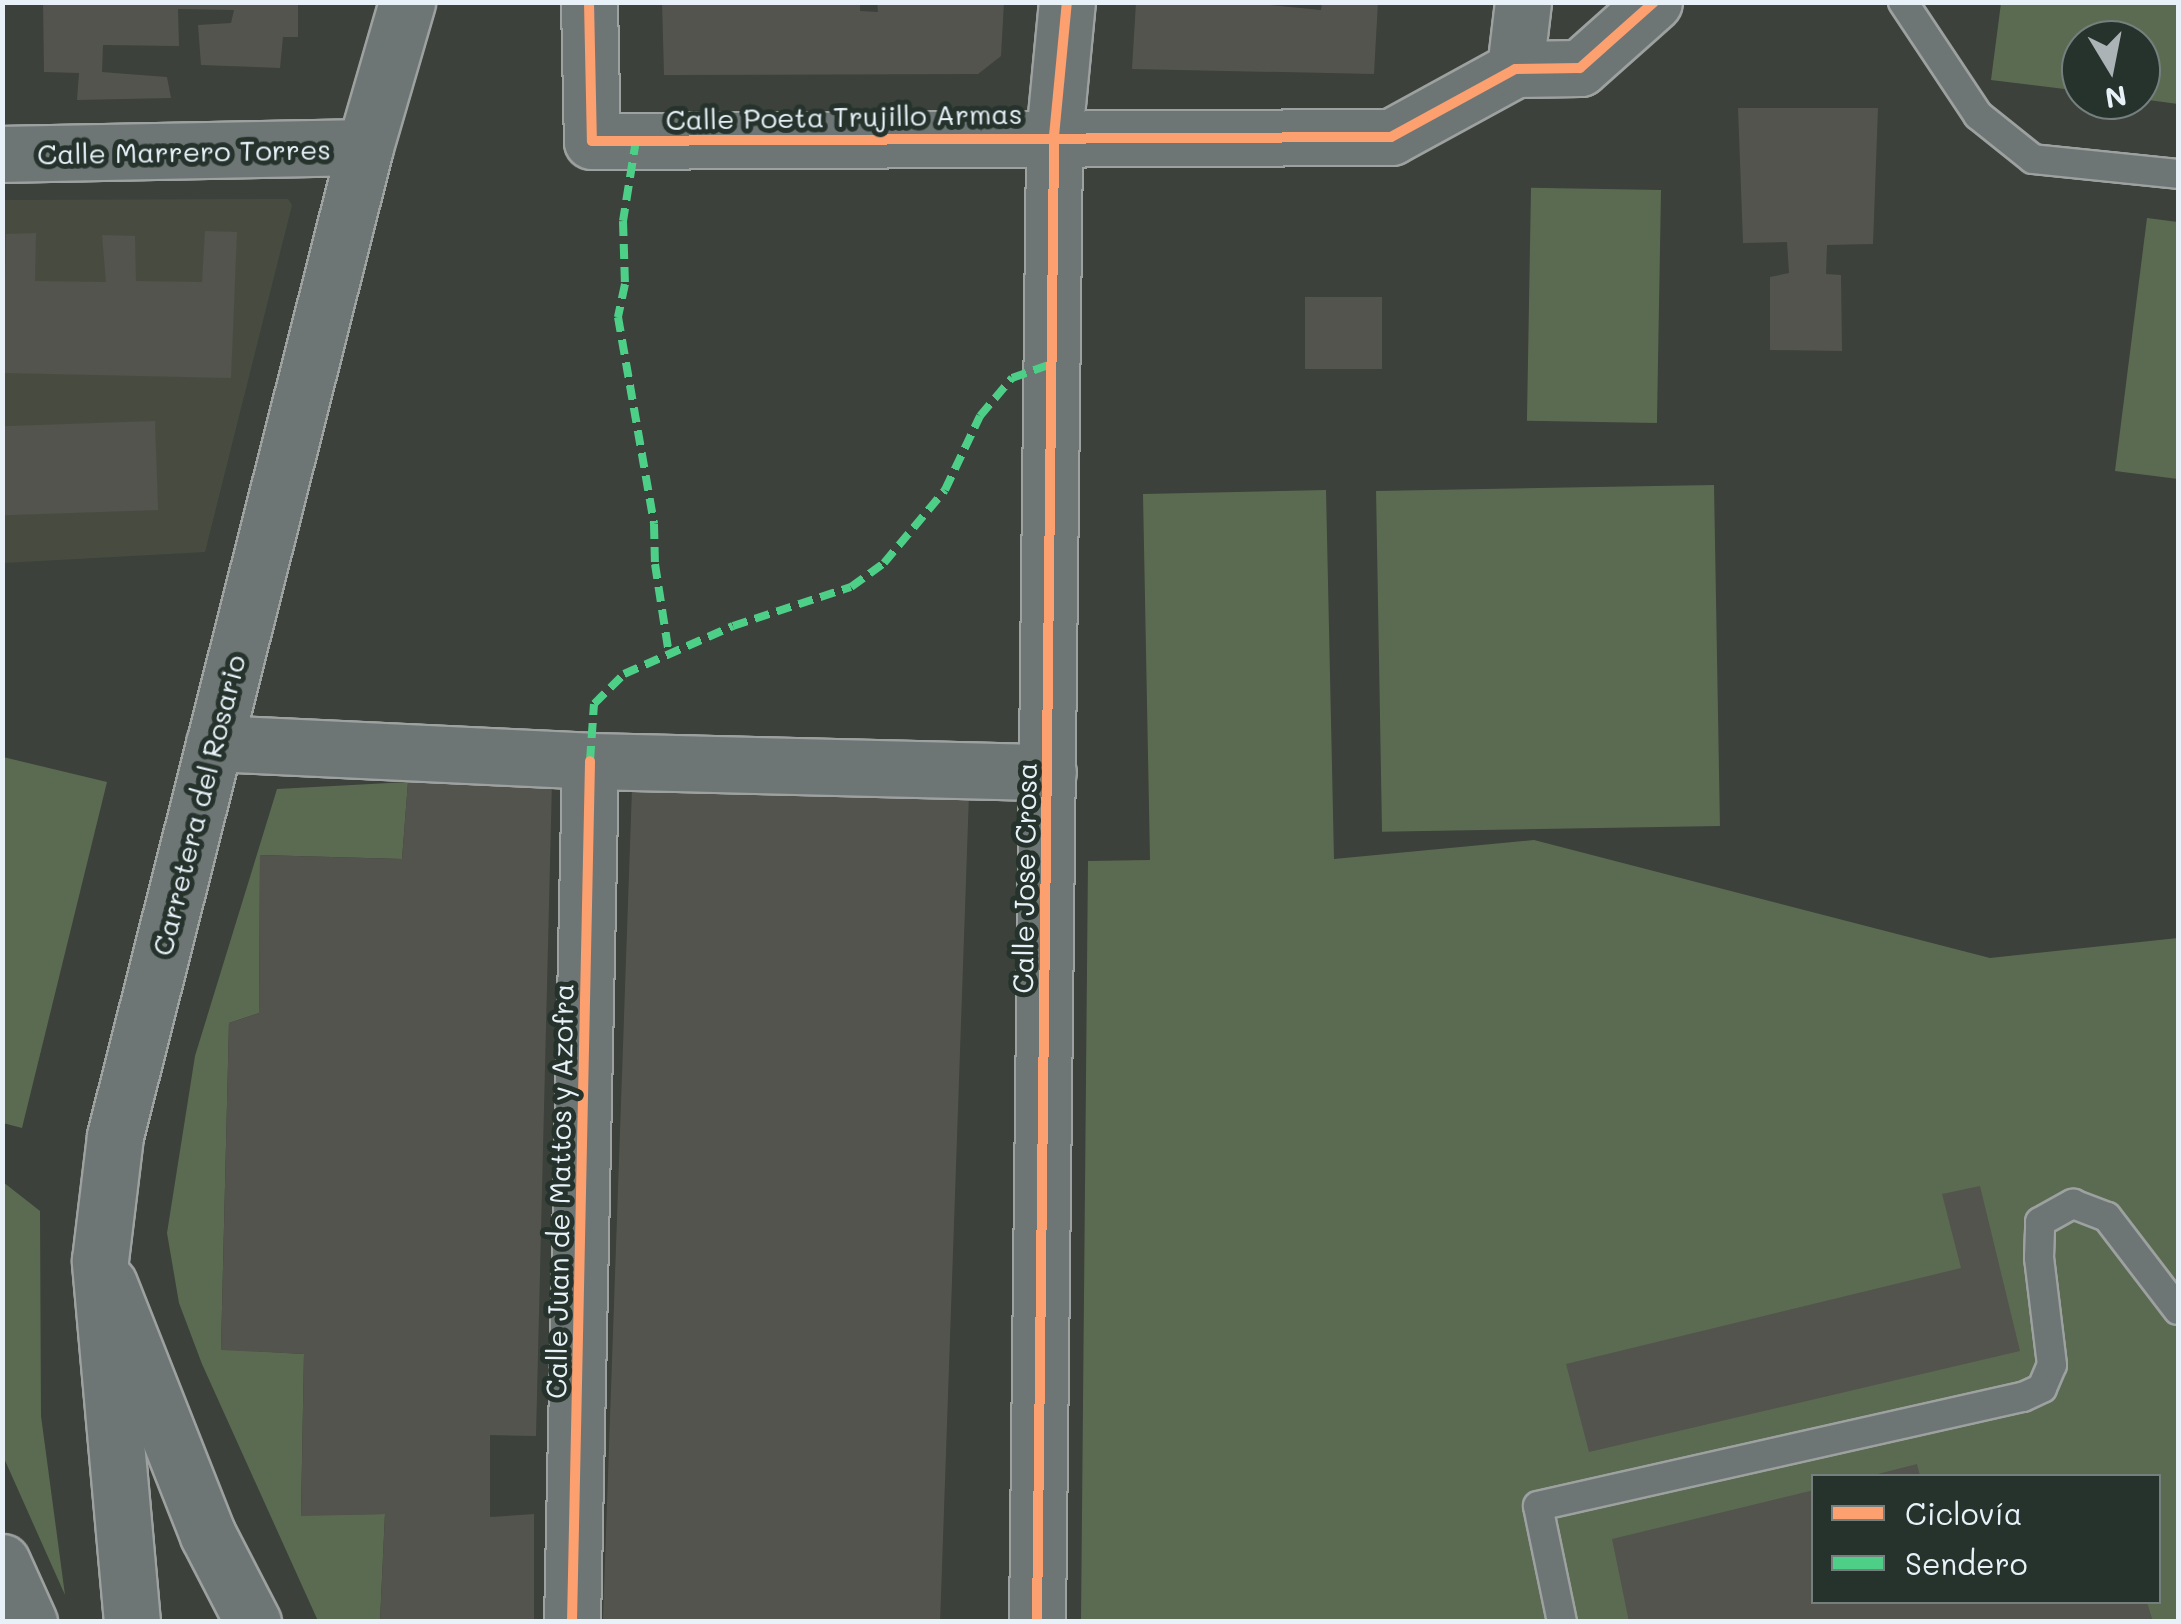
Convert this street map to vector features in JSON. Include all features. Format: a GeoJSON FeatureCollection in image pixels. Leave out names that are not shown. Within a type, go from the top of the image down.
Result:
{"type":"FeatureCollection","features":[{"type":"Feature","properties":{"kind":"street","name":"Carretera del Rosario"},"geometry":{"type":"LineString","coordinates":[[132,1622],[100,1260],[114,1136],[365,148],[407,2]]}},
{"type":"Feature","properties":{"kind":"street","name":"Calle Poeta Trujillo Armas"},"geometry":{"type":"LineString","coordinates":[[589,2],[592,140],[1391,137],[1515,69],[1580,68],[1654,2]]}},
{"type":"Feature","properties":{"kind":"street","name":"Calle Jose Crosa"},"geometry":{"type":"LineString","coordinates":[[1037,1622],[1054,136],[1066,2]]}},
{"type":"Feature","properties":{"kind":"street"},"geometry":{"type":"LineString","coordinates":[[1515,69],[1523,2]]}},
{"type":"Feature","properties":{"kind":"street","name":"Calle Marrero Torres"},"geometry":{"type":"LineString","coordinates":[[2,154],[365,148]]}},
{"type":"Feature","properties":{"kind":"street"},"geometry":{"type":"LineString","coordinates":[[214,742],[590,761],[1048,772]]}},
{"type":"Feature","properties":{"kind":"street","name":"Calle Juan de Mattos y Azofra"},"geometry":{"type":"LineString","coordinates":[[572,1622],[590,761]]}},
{"type":"Feature","properties":{"kind":"street"},"geometry":{"type":"LineString","coordinates":[[100,1260],[208,1535],[253,1622]]}},
{"type":"Feature","properties":{"kind":"street"},"geometry":{"type":"LineString","coordinates":[[2,1562],[29,1622]]}},
{"type":"Feature","properties":{"kind":"lane"},"geometry":{"type":"LineString","coordinates":[[1903,2],[1978,114],[2034,159],[2178,174]]}},
{"type":"Feature","properties":{"kind":"lane"},"geometry":{"type":"LineString","coordinates":[[1562,1622],[1538,1506],[2023,1396],[2042,1388],[2052,1365],[2038,1258],[2040,1222],[2072,1204],[2107,1218],[2178,1310]]}},
{"type":"Feature","properties":{"kind":"shaded area"},"geometry":{"type":"Polygon","coordinates":[[[288,199],[292,205],[205,552],[3,563],[3,200],[288,199]]]}},
{"type":"Feature","properties":{"kind":"green space"},"geometry":{"type":"Polygon","coordinates":[[[2001,3],[2178,3],[2178,104],[2161,102],[2161,20],[2061,20],[2061,89],[1991,80],[2001,3]]]}},
{"type":"Feature","properties":{"kind":"green space"},"geometry":{"type":"Polygon","coordinates":[[[1531,188],[1661,190],[1657,423],[1527,421],[1531,188]]]}},
{"type":"Feature","properties":{"kind":"green space"},"geometry":{"type":"Polygon","coordinates":[[[2147,218],[2178,222],[2178,479],[2115,471],[2147,218]]]}},
{"type":"Feature","properties":{"kind":"green space"},"geometry":{"type":"Polygon","coordinates":[[[1714,485],[1720,826],[1382,832],[1376,491],[1714,485]]]}},
{"type":"Feature","properties":{"kind":"green space"},"geometry":{"type":"Polygon","coordinates":[[[1326,490],[1334,859],[1534,840],[1990,958],[2178,938],[2178,1621],[1081,1622],[1088,861],[1150,860],[1143,494],[1326,490]]]}},
{"type":"Feature","properties":{"kind":"green space"},"geometry":{"type":"Polygon","coordinates":[[[3,757],[107,782],[22,1128],[3,1123],[3,757]]]}},
{"type":"Feature","properties":{"kind":"green space"},"geometry":{"type":"Polygon","coordinates":[[[408,782],[402,859],[260,855],[259,1013],[229,1023],[221,1349],[304,1354],[301,1515],[385,1514],[380,1621],[318,1621],[202,1364],[179,1303],[167,1233],[195,1056],[277,789],[408,782]]]}},
{"type":"Feature","properties":{"kind":"green space"},"geometry":{"type":"Polygon","coordinates":[[[3,1182],[40,1211],[41,1416],[65,1595],[3,1456],[3,1182]]]}},
{"type":"Feature","properties":{"kind":"building"},"geometry":{"type":"Polygon","coordinates":[[[43,2],[298,2],[298,37],[283,37],[280,68],[201,65],[198,25],[231,23],[234,10],[178,9],[179,46],[103,45],[102,72],[167,77],[171,98],[77,100],[79,73],[44,72],[43,2]]]}},
{"type":"Feature","properties":{"kind":"building"},"geometry":{"type":"Polygon","coordinates":[[[662,2],[860,2],[860,11],[878,12],[877,2],[1004,2],[1001,56],[978,74],[664,75],[662,2]]]}},
{"type":"Feature","properties":{"kind":"building"},"geometry":{"type":"Polygon","coordinates":[[[1136,2],[1239,2],[1321,10],[1322,2],[1378,2],[1374,74],[1132,69],[1136,2]]]}},
{"type":"Feature","properties":{"kind":"building"},"geometry":{"type":"Polygon","coordinates":[[[1738,108],[1878,108],[1873,244],[1827,245],[1826,274],[1841,275],[1842,351],[1770,350],[1770,277],[1789,273],[1787,242],[1743,243],[1738,108]]]}},
{"type":"Feature","properties":{"kind":"building"},"geometry":{"type":"Polygon","coordinates":[[[205,231],[237,232],[231,378],[3,373],[6,234],[36,233],[35,281],[106,282],[102,235],[135,236],[136,281],[202,282],[205,231]]]}},
{"type":"Feature","properties":{"kind":"building"},"geometry":{"type":"Polygon","coordinates":[[[1305,297],[1382,297],[1382,369],[1305,369],[1305,297]]]}},
{"type":"Feature","properties":{"kind":"building"},"geometry":{"type":"Polygon","coordinates":[[[155,421],[158,510],[5,515],[2,426],[155,421]]]}},
{"type":"Feature","properties":{"kind":"building"},"geometry":{"type":"Polygon","coordinates":[[[552,781],[536,1436],[490,1435],[490,1517],[534,1514],[534,1622],[380,1622],[385,1514],[301,1516],[304,1354],[221,1350],[229,1023],[259,1013],[260,855],[402,859],[408,782],[552,781]]]}},
{"type":"Feature","properties":{"kind":"building"},"geometry":{"type":"Polygon","coordinates":[[[632,788],[969,800],[940,1622],[603,1621],[632,788]]]}},
{"type":"Feature","properties":{"kind":"building"},"geometry":{"type":"Polygon","coordinates":[[[1980,1186],[2020,1351],[1589,1452],[1566,1364],[1961,1268],[1942,1194],[1980,1186]]]}},
{"type":"Feature","properties":{"kind":"building"},"geometry":{"type":"Polygon","coordinates":[[[1917,1464],[1920,1474],[1878,1474],[1917,1464]]]}},
{"type":"Feature","properties":{"kind":"building"},"geometry":{"type":"Polygon","coordinates":[[[1811,1491],[1811,1604],[2148,1604],[2153,1622],[1629,1622],[1612,1539],[1811,1491]]]}},
{"type":"Feature","properties":{"kind":"marked path"},"geometry":{"type":"LineString","coordinates":[[636,140],[623,221],[625,284],[618,317],[654,524],[655,564],[669,654]]}},
{"type":"Feature","properties":{"kind":"marked path"},"geometry":{"type":"LineString","coordinates":[[590,761],[594,704],[624,674],[733,626],[851,587],[884,563],[945,490],[980,416],[1012,378],[1051,364]]}},
{"type":"Feature","properties":{"kind":"cycle path"},"geometry":{"type":"LineString","coordinates":[[589,2],[592,141],[1391,137],[1515,69],[1580,68],[1654,2]]}},
{"type":"Feature","properties":{"kind":"cycle path"},"geometry":{"type":"LineString","coordinates":[[1037,1622],[1054,136],[1067,2]]}},
{"type":"Feature","properties":{"kind":"cycle path"},"geometry":{"type":"LineString","coordinates":[[572,1622],[590,761]]}}]}
